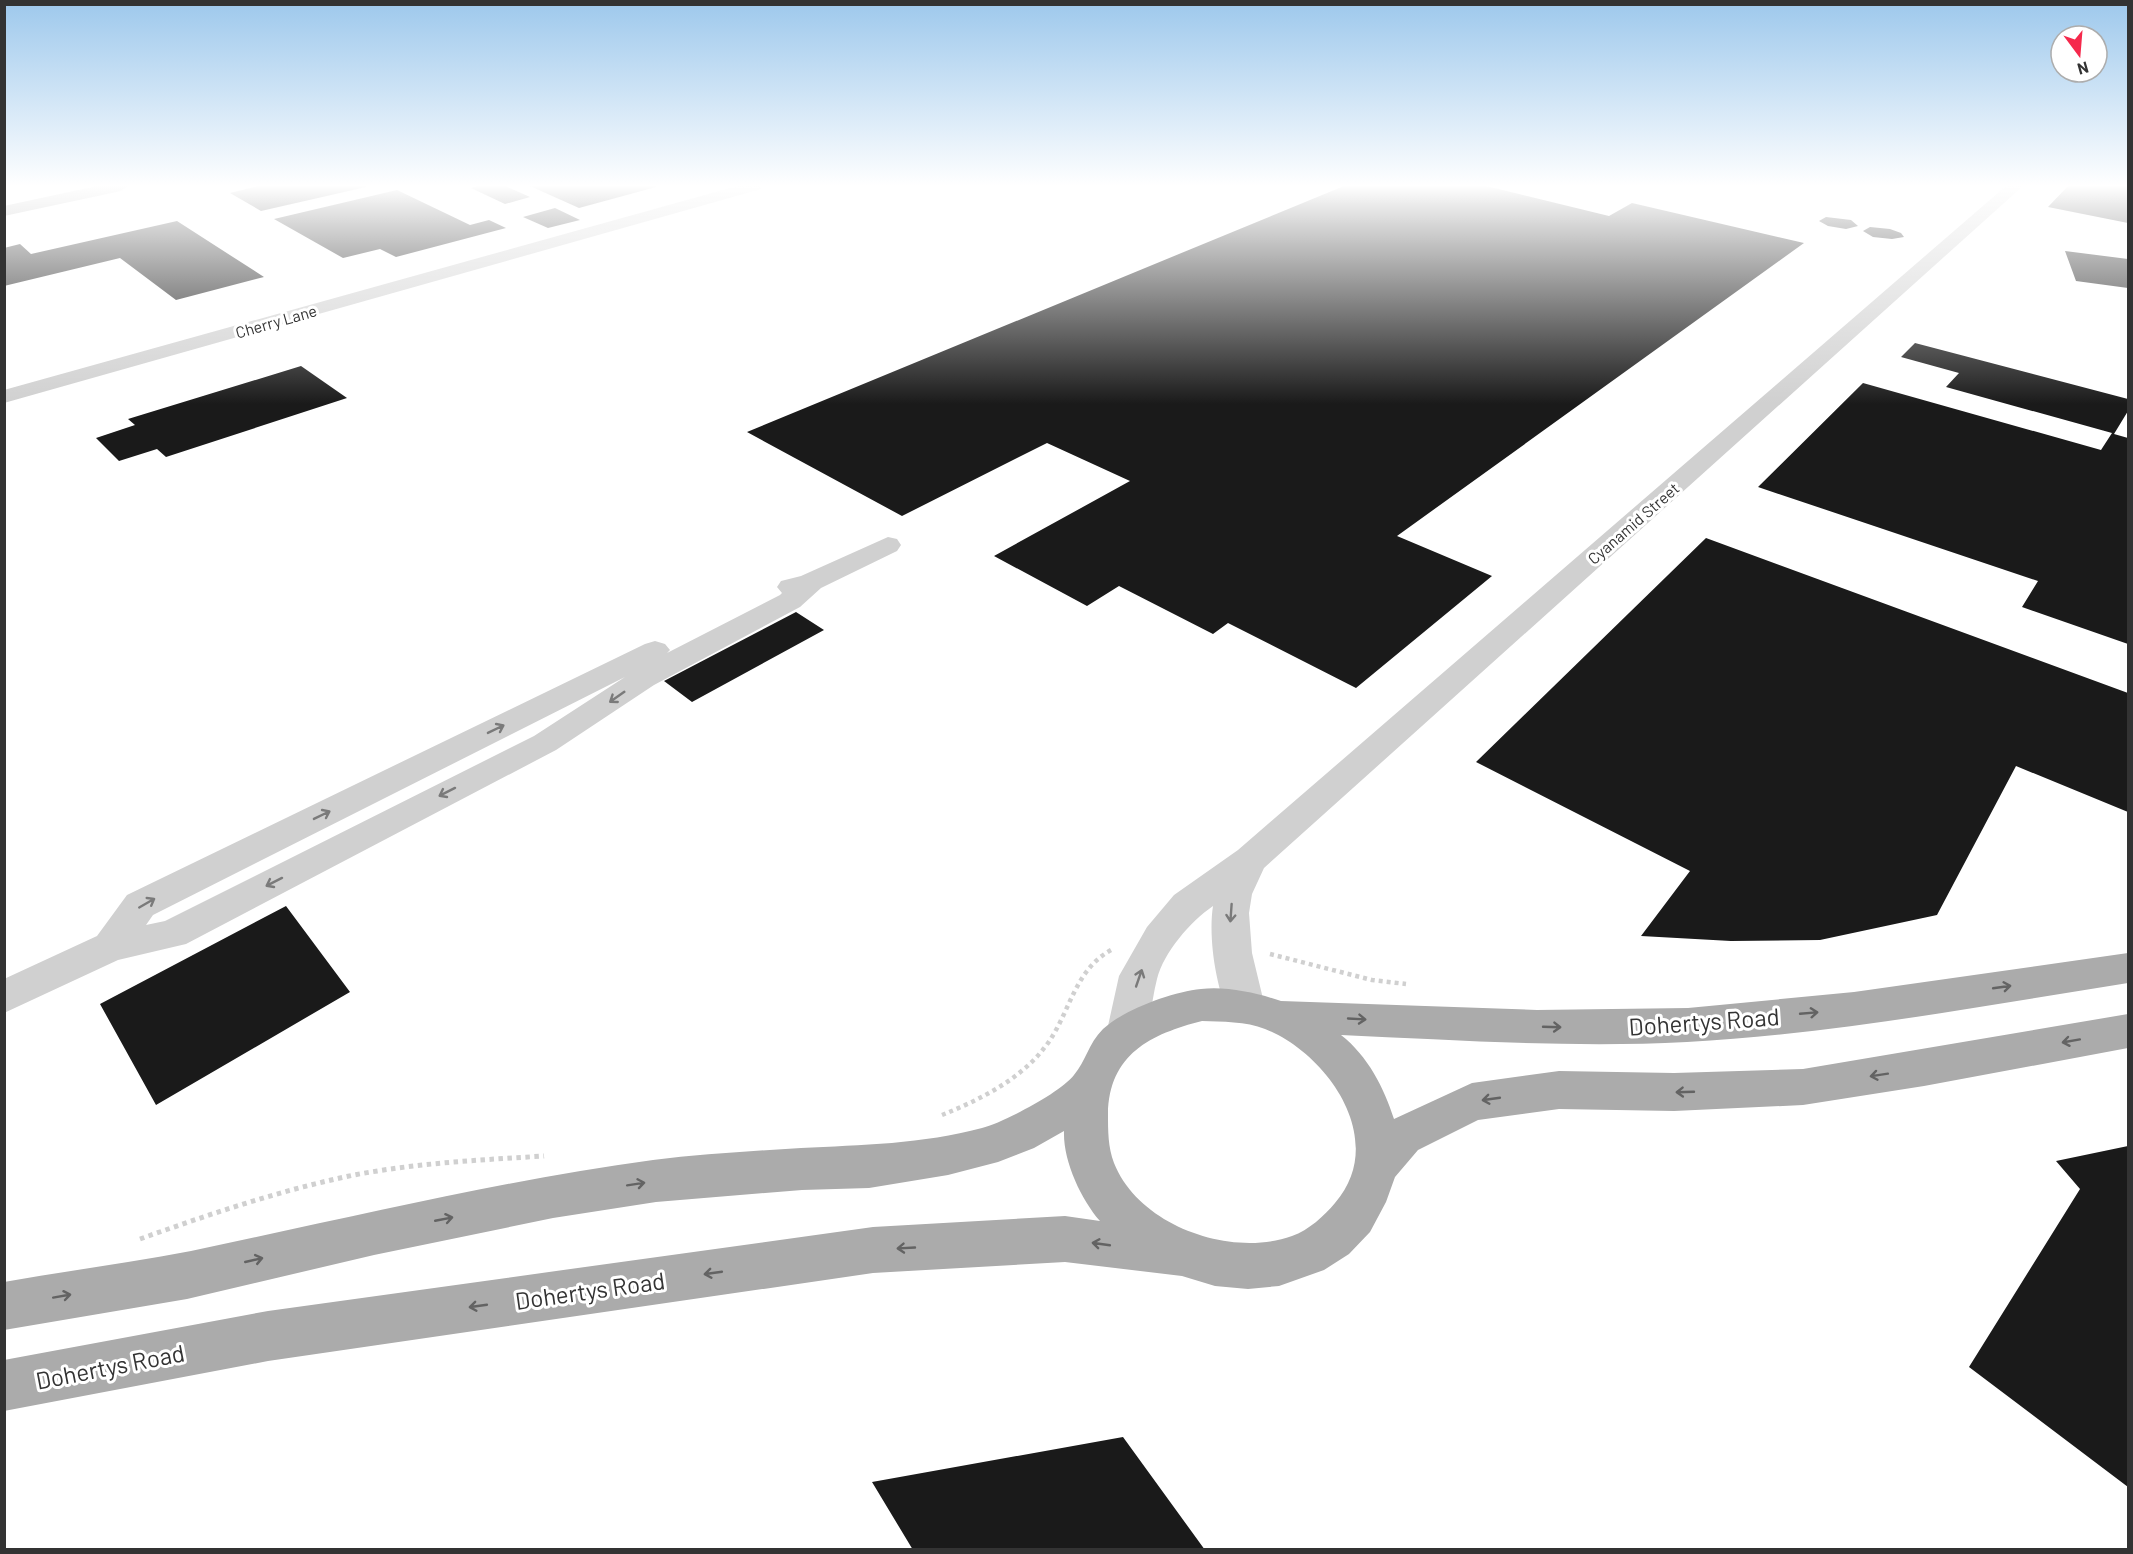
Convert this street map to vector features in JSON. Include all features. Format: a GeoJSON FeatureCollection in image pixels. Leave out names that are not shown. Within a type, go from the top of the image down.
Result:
{"type":"FeatureCollection","features":[{"type":"Feature","properties":{"kind":"main road","name":"Dohertys Road"},"geometry":{"type":"LineString","coordinates":[[1089,1088],[1103,1058],[1126,1035],[1160,1015],[1202,1005],[1261,1012],[1582,1028],[1689,1024],[1836,1010],[2128,968]]}},
{"type":"Feature","properties":{"kind":"main road"},"geometry":{"type":"LineString","coordinates":[[1089,1088],[1083,1124],[1090,1162],[1109,1198],[1139,1231],[1179,1254],[1223,1266],[1268,1266],[1309,1254],[1342,1231],[1365,1200],[1377,1165],[1376,1127],[1364,1091],[1342,1060],[1312,1034],[1261,1012]]}},
{"type":"Feature","properties":{"kind":"main road"},"geometry":{"type":"LineString","coordinates":[[1377,1165],[1404,1136],[1472,1102],[1559,1090],[1674,1092],[1803,1087],[1924,1068],[2128,1031]]}},
{"type":"Feature","properties":{"kind":"main road"},"geometry":{"type":"LineString","coordinates":[[4,1306],[187,1275],[385,1230],[553,1197],[656,1181],[802,1169],[869,1167],[948,1155],[982,1148],[1019,1134],[1054,1115],[1089,1088]]}},
{"type":"Feature","properties":{"kind":"main road","name":"Dohertys Road"},"geometry":{"type":"LineString","coordinates":[[4,1386],[268,1336],[873,1250],[1065,1239],[1179,1254]]}},
{"type":"Feature","properties":{"kind":"street","name":"Cherry Lane"},"geometry":{"type":"LineString","coordinates":[[4,397],[498,259]]}},
{"type":"Feature","properties":{"kind":"street","name":"Cyanamid Street"},"geometry":{"type":"LineString","coordinates":[[1126,1035],[1138,976],[1160,937],[1187,905],[1251,859],[1934,259]]}},
{"type":"Feature","properties":{"kind":"street"},"geometry":{"type":"LineString","coordinates":[[4,997],[110,946],[174,934],[545,743],[643,678],[790,601],[811,582],[888,545]]}},
{"type":"Feature","properties":{"kind":"street","name":"Cyanamid Street"},"geometry":{"type":"LineString","coordinates":[[1251,859],[1232,897],[1230,924],[1232,950],[1261,1012]]}},
{"type":"Feature","properties":{"kind":"path"},"geometry":{"type":"LineString","coordinates":[[938,1116],[966,1106],[1004,1084],[1045,1047],[1088,966],[1104,952],[1120,946]]}},
{"type":"Feature","properties":{"kind":"path"},"geometry":{"type":"LineString","coordinates":[[1272,955],[1372,980],[1417,985]]}},
{"type":"Feature","properties":{"kind":"path"},"geometry":{"type":"LineString","coordinates":[[139,1239],[231,1206],[312,1184],[385,1170],[450,1161],[549,1155]]}},
{"type":"Feature","properties":{"kind":"building"},"geometry":{"type":"Polygon","coordinates":[[[4,259],[118,259],[4,286],[4,259]]]}},
{"type":"Feature","properties":{"kind":"building"},"geometry":{"type":"Polygon","coordinates":[[[121,259],[235,259],[264,277],[176,300],[121,259]]]}},
{"type":"Feature","properties":{"kind":"building"},"geometry":{"type":"Polygon","coordinates":[[[1168,259],[1782,259],[1397,536],[1492,576],[1356,688],[1228,623],[1213,634],[1119,586],[1087,606],[994,556],[1130,481],[1047,443],[902,516],[747,432],[1168,259]]]}},
{"type":"Feature","properties":{"kind":"building"},"geometry":{"type":"Polygon","coordinates":[[[2068,259],[2128,259],[2128,288],[2076,281],[2068,259]]]}},
{"type":"Feature","properties":{"kind":"building"},"geometry":{"type":"Polygon","coordinates":[[[1915,343],[2128,399],[2128,411],[2114,434],[2128,438],[2128,644],[2022,607],[2038,581],[1758,487],[1863,383],[2101,450],[2112,433],[1946,387],[1959,373],[1901,357],[1915,343]]]}},
{"type":"Feature","properties":{"kind":"building"},"geometry":{"type":"Polygon","coordinates":[[[301,366],[347,398],[166,457],[157,449],[119,461],[96,438],[135,425],[128,419],[301,366]]]}},
{"type":"Feature","properties":{"kind":"building"},"geometry":{"type":"Polygon","coordinates":[[[1706,538],[2128,693],[2128,812],[2016,766],[1937,915],[1820,940],[1731,941],[1641,936],[1690,871],[1476,762],[1706,538]]]}},
{"type":"Feature","properties":{"kind":"building"},"geometry":{"type":"Polygon","coordinates":[[[796,612],[824,630],[692,702],[664,681],[796,612]]]}},
{"type":"Feature","properties":{"kind":"building"},"geometry":{"type":"Polygon","coordinates":[[[286,906],[350,992],[156,1105],[100,1004],[286,906]]]}},
{"type":"Feature","properties":{"kind":"building"},"geometry":{"type":"Polygon","coordinates":[[[2128,1146],[2128,1487],[1969,1367],[2080,1189],[2056,1161],[2128,1146]]]}},
{"type":"Feature","properties":{"kind":"building"},"geometry":{"type":"Polygon","coordinates":[[[1123,1437],[1205,1550],[913,1550],[872,1482],[1123,1437]]]}}]}
